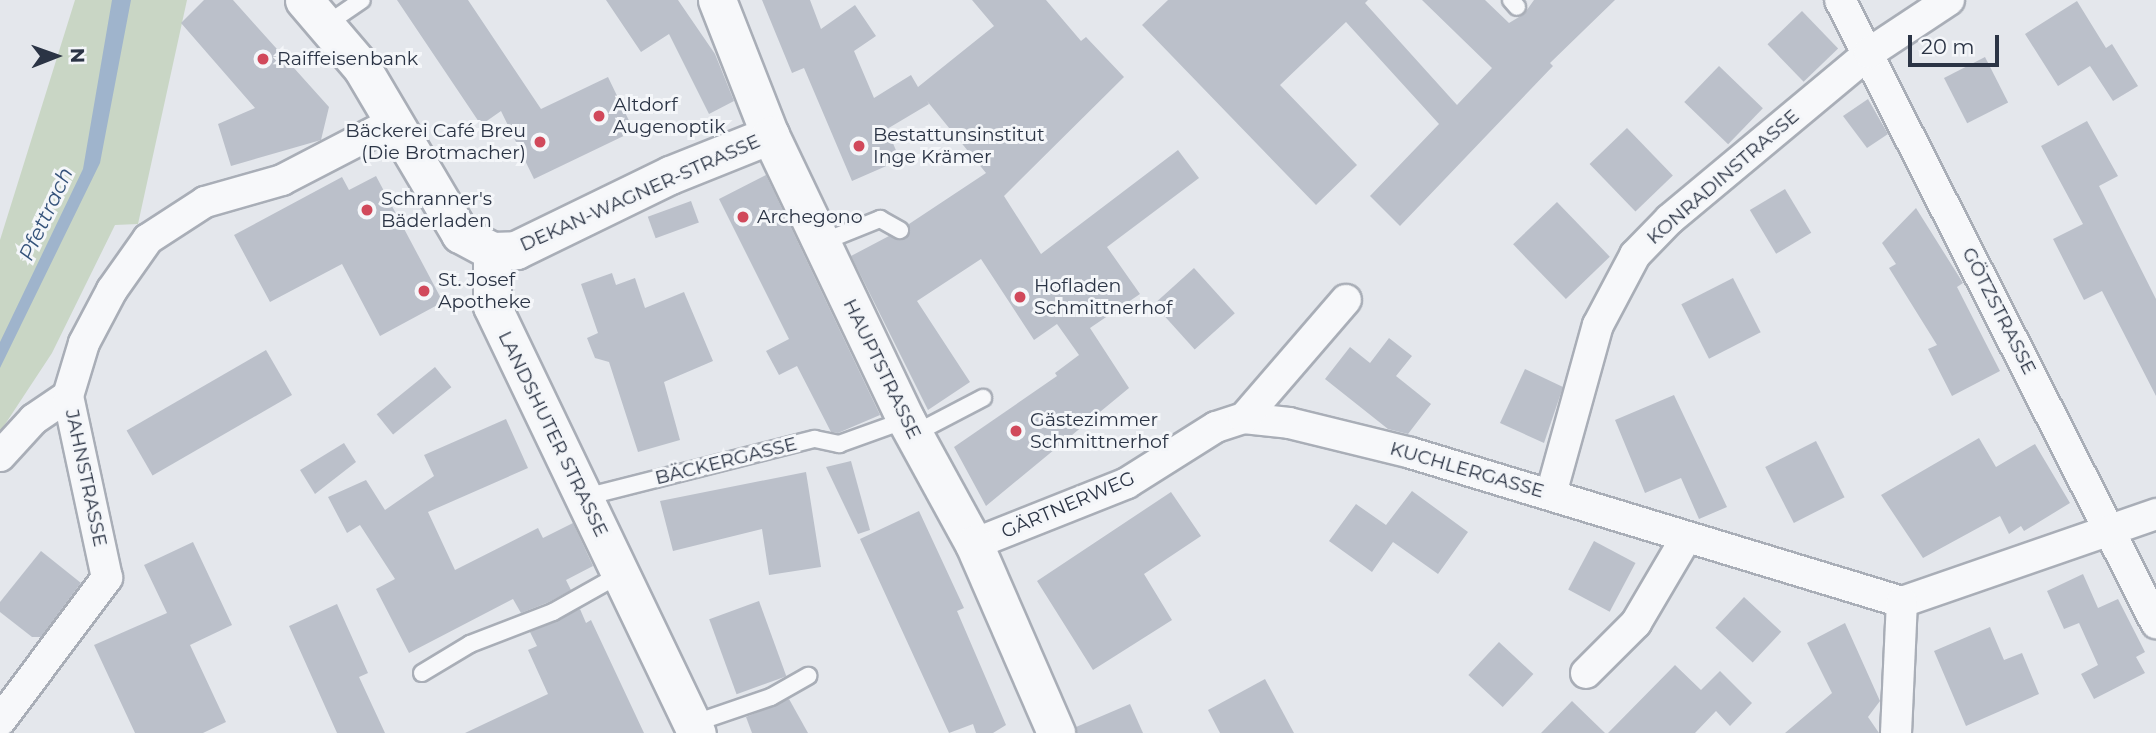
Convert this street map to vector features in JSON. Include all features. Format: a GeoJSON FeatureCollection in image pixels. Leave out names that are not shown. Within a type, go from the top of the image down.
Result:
{"type":"FeatureCollection","features":[{"type":"Feature","properties":{"kind":"street","name":"HAUPTSTRASSE"},"geometry":{"type":"LineString","coordinates":[[717,0],[770,135],[910,427],[974,544],[1056,733]]}},
{"type":"Feature","properties":{"kind":"street","name":"GÖTZSTRASSE"},"geometry":{"type":"LineString","coordinates":[[1840,0],[2156,622]]}},
{"type":"Feature","properties":{"kind":"street","name":"KONRADINSTRASSE"},"geometry":{"type":"LineString","coordinates":[[1551,494],[1598,325],[1635,255],[1670,219],[1869,53],[1949,0]]}},
{"type":"Feature","properties":{"kind":"street","name":"DEKAN-WAGNER-STRASSE"},"geometry":{"type":"LineString","coordinates":[[316,12],[362,68],[392,123],[460,234],[492,251],[516,250],[670,175],[770,135]]}},
{"type":"Feature","properties":{"kind":"street","name":"JAHNSTRASSE"},"geometry":{"type":"LineString","coordinates":[[0,721],[107,578],[68,396],[84,343],[111,290],[148,239],[205,202],[282,180],[392,123]]}},
{"type":"Feature","properties":{"kind":"street","name":"LANDSHUTER STRASSE"},"geometry":{"type":"LineString","coordinates":[[492,251],[492,306],[694,729]]}},
{"type":"Feature","properties":{"kind":"street","name":"GÄRTNERWEG"},"geometry":{"type":"LineString","coordinates":[[974,544],[1127,483],[1216,427],[1244,418],[1346,300]]}},
{"type":"Feature","properties":{"kind":"street"},"geometry":{"type":"LineString","coordinates":[[0,456],[34,419],[68,396]]}},
{"type":"Feature","properties":{"kind":"street","name":"KUCHLERGASSE"},"geometry":{"type":"LineString","coordinates":[[1244,418],[1301,426],[1551,494],[1686,538],[1902,602]]}},
{"type":"Feature","properties":{"kind":"street"},"geometry":{"type":"LineString","coordinates":[[1896,733],[1902,602],[2156,514]]}},
{"type":"Feature","properties":{"kind":"street"},"geometry":{"type":"LineString","coordinates":[[1586,673],[1636,623],[1686,538]]}},
{"type":"Feature","properties":{"kind":"lane"},"geometry":{"type":"LineString","coordinates":[[316,12],[362,0]]}},
{"type":"Feature","properties":{"kind":"lane"},"geometry":{"type":"LineString","coordinates":[[820,243],[880,219],[900,230]]}},
{"type":"Feature","properties":{"kind":"lane","name":"BÄCKERGASSE"},"geometry":{"type":"LineString","coordinates":[[585,497],[815,439],[839,444],[910,427],[983,398]]}},
{"type":"Feature","properties":{"kind":"lane"},"geometry":{"type":"LineString","coordinates":[[422,673],[470,644],[553,612],[619,575]]}},
{"type":"Feature","properties":{"kind":"lane"},"geometry":{"type":"LineString","coordinates":[[694,729],[771,697],[807,676]]}},
{"type":"Feature","properties":{"kind":"green space"},"geometry":{"type":"Polygon","coordinates":[[[75,0],[187,0],[138,224],[115,225],[52,353],[0,432],[0,240],[75,0]]]}},
{"type":"Feature","properties":{"kind":"water"},"geometry":{"type":"Polygon","coordinates":[[[112,0],[131,0],[100,163],[0,368],[0,342],[83,169],[112,0]]]}},
{"type":"Feature","properties":{"kind":"building"},"geometry":{"type":"Polygon","coordinates":[[[204,0],[233,0],[329,107],[321,140],[231,166],[218,124],[255,108],[181,23],[204,0]]]}},
{"type":"Feature","properties":{"kind":"building"},"geometry":{"type":"Polygon","coordinates":[[[397,0],[468,0],[541,109],[608,77],[634,131],[534,179],[501,111],[481,125],[397,0]]]}},
{"type":"Feature","properties":{"kind":"building"},"geometry":{"type":"Polygon","coordinates":[[[606,0],[678,0],[715,54],[734,101],[709,114],[669,34],[641,52],[606,0]]]}},
{"type":"Feature","properties":{"kind":"building"},"geometry":{"type":"Polygon","coordinates":[[[762,0],[810,0],[821,29],[855,5],[876,36],[854,51],[874,98],[911,75],[918,87],[994,26],[972,0],[1046,0],[1081,41],[1086,37],[1124,77],[1004,196],[1041,254],[1178,150],[1199,178],[1107,247],[1140,294],[1090,328],[1129,388],[986,506],[954,447],[1057,376],[1055,373],[1079,355],[1057,324],[1034,340],[981,259],[917,301],[970,382],[928,410],[851,256],[889,236],[906,239],[909,224],[986,173],[927,101],[929,104],[887,129],[900,160],[852,181],[804,68],[792,73],[762,0]]]}},
{"type":"Feature","properties":{"kind":"building"},"geometry":{"type":"Polygon","coordinates":[[[1168,0],[1368,0],[1365,3],[1457,105],[1492,68],[1422,0],[1485,0],[1509,23],[1524,14],[1534,0],[1615,0],[1550,63],[1553,66],[1400,226],[1370,196],[1439,124],[1346,22],[1280,85],[1357,165],[1316,205],[1142,25],[1168,0]]]}},
{"type":"Feature","properties":{"kind":"building"},"geometry":{"type":"Polygon","coordinates":[[[2077,1],[2106,48],[2112,44],[2138,86],[2113,101],[2090,66],[2058,86],[2025,34],[2077,1]]]}},
{"type":"Feature","properties":{"kind":"building"},"geometry":{"type":"Polygon","coordinates":[[[1802,11],[1838,48],[1804,82],[1767,44],[1802,11]]]}},
{"type":"Feature","properties":{"kind":"building"},"geometry":{"type":"Polygon","coordinates":[[[1985,57],[2008,102],[1967,123],[1944,78],[1985,57]]]}},
{"type":"Feature","properties":{"kind":"building"},"geometry":{"type":"Polygon","coordinates":[[[1719,66],[1763,108],[1728,144],[1684,102],[1719,66]]]}},
{"type":"Feature","properties":{"kind":"building"},"geometry":{"type":"Polygon","coordinates":[[[1868,99],[1888,134],[1867,148],[1843,116],[1868,99]]]}},
{"type":"Feature","properties":{"kind":"building"},"geometry":{"type":"Polygon","coordinates":[[[2087,121],[2118,176],[2099,186],[2156,299],[2156,396],[2102,291],[2084,300],[2053,239],[2083,224],[2041,146],[2087,121]]]}},
{"type":"Feature","properties":{"kind":"building"},"geometry":{"type":"Polygon","coordinates":[[[1627,128],[1673,175],[1635,212],[1590,164],[1627,128]]]}},
{"type":"Feature","properties":{"kind":"building"},"geometry":{"type":"Polygon","coordinates":[[[766,175],[880,415],[838,433],[831,432],[797,366],[779,375],[766,351],[789,339],[719,199],[766,175]]]}},
{"type":"Feature","properties":{"kind":"building"},"geometry":{"type":"Polygon","coordinates":[[[376,176],[443,302],[380,336],[342,264],[270,302],[234,235],[342,177],[349,190],[376,176]]]}},
{"type":"Feature","properties":{"kind":"building"},"geometry":{"type":"Polygon","coordinates":[[[1785,189],[1811,233],[1776,254],[1750,210],[1785,189]]]}},
{"type":"Feature","properties":{"kind":"building"},"geometry":{"type":"Polygon","coordinates":[[[691,201],[699,223],[656,238],[648,217],[691,201]]]}},
{"type":"Feature","properties":{"kind":"building"},"geometry":{"type":"Polygon","coordinates":[[[1557,202],[1610,257],[1566,299],[1513,244],[1557,202]]]}},
{"type":"Feature","properties":{"kind":"building"},"geometry":{"type":"Polygon","coordinates":[[[1916,208],[1963,283],[1957,287],[2000,371],[1952,396],[1928,349],[1937,345],[1889,268],[1896,264],[1882,243],[1916,208]]]}},
{"type":"Feature","properties":{"kind":"building"},"geometry":{"type":"Polygon","coordinates":[[[1194,268],[1235,313],[1195,349],[1154,304],[1194,268]]]}},
{"type":"Feature","properties":{"kind":"building"},"geometry":{"type":"Polygon","coordinates":[[[612,273],[616,285],[635,278],[645,308],[684,292],[713,361],[664,382],[680,440],[638,452],[609,362],[595,358],[587,338],[598,333],[581,284],[612,273]]]}},
{"type":"Feature","properties":{"kind":"building"},"geometry":{"type":"Polygon","coordinates":[[[1733,278],[1761,332],[1709,359],[1681,304],[1733,278]]]}},
{"type":"Feature","properties":{"kind":"building"},"geometry":{"type":"Polygon","coordinates":[[[1389,338],[1412,356],[1396,376],[1431,404],[1408,434],[1388,429],[1325,379],[1350,347],[1370,363],[1389,338]]]}},
{"type":"Feature","properties":{"kind":"building"},"geometry":{"type":"Polygon","coordinates":[[[266,350],[292,395],[153,476],[127,431],[266,350]]]}},
{"type":"Feature","properties":{"kind":"building"},"geometry":{"type":"Polygon","coordinates":[[[435,367],[451,387],[393,434],[377,414],[435,367]]]}},
{"type":"Feature","properties":{"kind":"building"},"geometry":{"type":"Polygon","coordinates":[[[1525,369],[1563,387],[1544,443],[1500,423],[1525,369]]]}},
{"type":"Feature","properties":{"kind":"building"},"geometry":{"type":"Polygon","coordinates":[[[1674,395],[1727,507],[1699,519],[1681,478],[1645,493],[1615,420],[1674,395]]]}},
{"type":"Feature","properties":{"kind":"building"},"geometry":{"type":"Polygon","coordinates":[[[506,419],[528,468],[428,512],[455,570],[538,528],[543,538],[573,523],[593,566],[566,580],[571,590],[549,602],[521,613],[513,599],[409,653],[376,589],[395,579],[360,525],[347,533],[328,497],[366,480],[385,510],[434,476],[424,455],[506,419]]]}},
{"type":"Feature","properties":{"kind":"building"},"geometry":{"type":"Polygon","coordinates":[[[1979,438],[1996,467],[2035,444],[2070,503],[2024,531],[2021,526],[2009,534],[2000,516],[1923,558],[1881,495],[1979,438]]]}},
{"type":"Feature","properties":{"kind":"building"},"geometry":{"type":"Polygon","coordinates":[[[1816,441],[1845,497],[1794,523],[1765,467],[1816,441]]]}},
{"type":"Feature","properties":{"kind":"building"},"geometry":{"type":"Polygon","coordinates":[[[344,443],[356,462],[315,494],[300,470],[344,443]]]}},
{"type":"Feature","properties":{"kind":"building"},"geometry":{"type":"Polygon","coordinates":[[[851,461],[870,530],[858,534],[826,467],[851,461]]]}},
{"type":"Feature","properties":{"kind":"building"},"geometry":{"type":"Polygon","coordinates":[[[806,472],[821,567],[769,575],[762,529],[673,551],[660,501],[806,472]]]}},
{"type":"Feature","properties":{"kind":"building"},"geometry":{"type":"Polygon","coordinates":[[[1412,491],[1468,532],[1438,574],[1393,542],[1372,572],[1329,541],[1356,504],[1386,525],[1412,491]]]}},
{"type":"Feature","properties":{"kind":"building"},"geometry":{"type":"Polygon","coordinates":[[[1171,492],[1201,536],[1144,574],[1172,620],[1093,670],[1037,581],[1171,492]]]}},
{"type":"Feature","properties":{"kind":"building"},"geometry":{"type":"Polygon","coordinates":[[[919,511],[964,608],[957,611],[1006,725],[993,733],[976,733],[973,724],[949,733],[860,539],[919,511]]]}},
{"type":"Feature","properties":{"kind":"building"},"geometry":{"type":"Polygon","coordinates":[[[1594,541],[1635,563],[1610,612],[1568,590],[1594,541]]]}},
{"type":"Feature","properties":{"kind":"building"},"geometry":{"type":"Polygon","coordinates":[[[193,542],[232,625],[190,645],[226,722],[203,733],[135,733],[94,645],[167,613],[144,565],[193,542]]]}},
{"type":"Feature","properties":{"kind":"building"},"geometry":{"type":"Polygon","coordinates":[[[41,551],[81,583],[41,637],[32,637],[0,612],[0,602],[41,551]]]}},
{"type":"Feature","properties":{"kind":"building"},"geometry":{"type":"Polygon","coordinates":[[[2083,574],[2098,608],[2118,599],[2145,652],[2136,657],[2145,673],[2094,699],[2081,674],[2098,665],[2079,623],[2064,629],[2047,591],[2083,574]]]}},
{"type":"Feature","properties":{"kind":"building"},"geometry":{"type":"Polygon","coordinates":[[[1744,597],[1781,632],[1753,662],[1715,628],[1744,597]]]}},
{"type":"Feature","properties":{"kind":"building"},"geometry":{"type":"Polygon","coordinates":[[[759,601],[786,676],[737,694],[709,619],[759,601]]]}},
{"type":"Feature","properties":{"kind":"building"},"geometry":{"type":"Polygon","coordinates":[[[337,604],[368,673],[359,677],[385,733],[337,733],[289,626],[337,604]]]}},
{"type":"Feature","properties":{"kind":"building"},"geometry":{"type":"Polygon","coordinates":[[[580,609],[586,623],[591,620],[644,733],[465,733],[548,694],[528,650],[537,646],[530,632],[580,609]]]}},
{"type":"Feature","properties":{"kind":"building"},"geometry":{"type":"Polygon","coordinates":[[[1845,623],[1880,701],[1868,717],[1879,733],[1785,733],[1832,693],[1807,643],[1845,623]]]}},
{"type":"Feature","properties":{"kind":"building"},"geometry":{"type":"Polygon","coordinates":[[[1990,627],[2004,660],[2022,653],[2039,694],[1966,726],[1934,651],[1990,627]]]}},
{"type":"Feature","properties":{"kind":"building"},"geometry":{"type":"Polygon","coordinates":[[[1499,642],[1533,674],[1503,707],[1468,675],[1499,642]]]}},
{"type":"Feature","properties":{"kind":"building"},"geometry":{"type":"Polygon","coordinates":[[[1675,665],[1701,690],[1720,671],[1752,703],[1730,726],[1716,711],[1695,733],[1608,733],[1675,665]]]}},
{"type":"Feature","properties":{"kind":"building"},"geometry":{"type":"Polygon","coordinates":[[[1265,679],[1294,733],[1220,733],[1208,710],[1265,679]]]}},
{"type":"Feature","properties":{"kind":"building"},"geometry":{"type":"Polygon","coordinates":[[[789,699],[808,733],[752,733],[746,717],[789,699]]]}},
{"type":"Feature","properties":{"kind":"building"},"geometry":{"type":"Polygon","coordinates":[[[1572,701],[1605,733],[1541,733],[1572,701]]]}},
{"type":"Feature","properties":{"kind":"building"},"geometry":{"type":"Polygon","coordinates":[[[1130,704],[1143,733],[1077,733],[1076,727],[1130,704]]]}},
{"type":"Feature","properties":{"kind":"place","name":"Raiffeisenbank"},"geometry":{"type":"Point","coordinates":[263,59]}},
{"type":"Feature","properties":{"kind":"place","name":"Altdorf Augenoptik"},"geometry":{"type":"Point","coordinates":[599,116]}},
{"type":"Feature","properties":{"kind":"place","name":"Bäckerei Café Breu (Die Brotmacher)"},"geometry":{"type":"Point","coordinates":[540,142]}},
{"type":"Feature","properties":{"kind":"place","name":"Bestattunsinstitut Inge Krämer"},"geometry":{"type":"Point","coordinates":[859,146]}},
{"type":"Feature","properties":{"kind":"place","name":"Schranner's Bäderladen"},"geometry":{"type":"Point","coordinates":[367,210]}},
{"type":"Feature","properties":{"kind":"place","name":"Archegono"},"geometry":{"type":"Point","coordinates":[743,217]}},
{"type":"Feature","properties":{"kind":"place","name":"St. Josef Apotheke"},"geometry":{"type":"Point","coordinates":[424,291]}},
{"type":"Feature","properties":{"kind":"place","name":"Hofladen Schmittnerhof"},"geometry":{"type":"Point","coordinates":[1020,297]}},
{"type":"Feature","properties":{"kind":"place","name":"Gästezimmer Schmittnerhof"},"geometry":{"type":"Point","coordinates":[1016,431]}},
{"type":"Feature","properties":{"kind":"water label","name":"Pfettrach"},"geometry":{"type":"Point","coordinates":[46,214]}}]}
